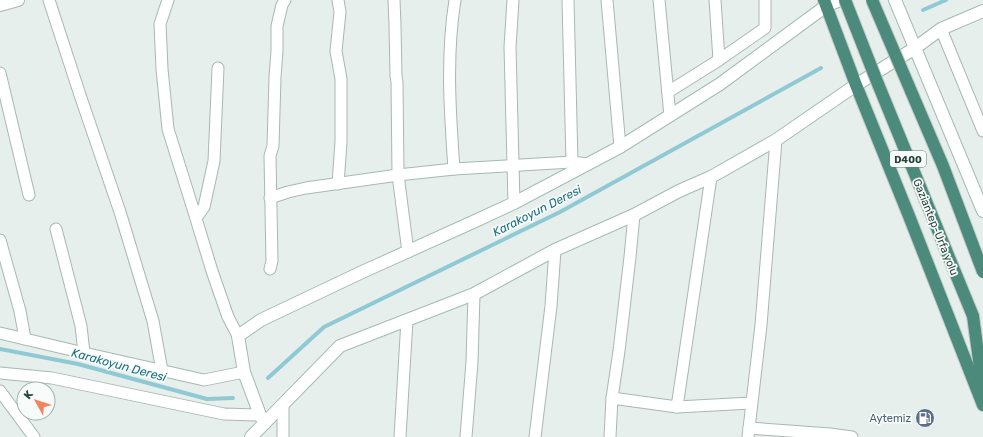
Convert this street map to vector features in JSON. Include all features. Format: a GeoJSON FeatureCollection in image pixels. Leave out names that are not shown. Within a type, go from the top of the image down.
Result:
{"type":"FeatureCollection","features":[{"type":"Feature","properties":{"kind":"highway","name":"Gaziantep-Urfa yolu"},"geometry":{"type":"LineString","coordinates":[[845,0],[983,343]]}},
{"type":"Feature","properties":{"kind":"highway","name":"D400"},"geometry":{"type":"LineString","coordinates":[[872,0],[943,166],[983,272]]}},
{"type":"Feature","properties":{"kind":"highway"},"geometry":{"type":"LineString","coordinates":[[825,3],[856,85],[983,404]]}},
{"type":"Feature","properties":{"kind":"highway"},"geometry":{"type":"LineString","coordinates":[[973,316],[983,390]]}},
{"type":"Feature","properties":{"kind":"main road"},"geometry":{"type":"LineString","coordinates":[[0,5],[18,0]]}},
{"type":"Feature","properties":{"kind":"main road"},"geometry":{"type":"LineString","coordinates":[[262,419],[244,372],[238,336],[261,320],[514,203],[620,147],[720,84],[825,3],[840,0]]}},
{"type":"Feature","properties":{"kind":"main road"},"geometry":{"type":"LineString","coordinates":[[895,0],[983,211]]}},
{"type":"Feature","properties":{"kind":"main road"},"geometry":{"type":"LineString","coordinates":[[250,437],[262,419],[283,405],[340,346],[474,294],[555,250],[634,215],[679,191],[711,177],[776,140],[856,85],[915,48],[941,29],[983,11]]}},
{"type":"Feature","properties":{"kind":"street"},"geometry":{"type":"LineString","coordinates":[[49,0],[120,212],[153,321],[162,371]]}},
{"type":"Feature","properties":{"kind":"street"},"geometry":{"type":"LineString","coordinates":[[168,0],[160,24],[162,69],[168,129],[212,271],[228,317],[238,336]]}},
{"type":"Feature","properties":{"kind":"street"},"geometry":{"type":"LineString","coordinates":[[270,269],[272,261],[270,156],[273,146],[277,26],[282,5],[285,0]]}},
{"type":"Feature","properties":{"kind":"street"},"geometry":{"type":"LineString","coordinates":[[338,0],[340,12],[336,51],[341,79],[341,142],[338,184]]}},
{"type":"Feature","properties":{"kind":"street"},"geometry":{"type":"LineString","coordinates":[[394,0],[396,25],[398,176],[408,252]]}},
{"type":"Feature","properties":{"kind":"street"},"geometry":{"type":"LineString","coordinates":[[454,169],[450,117],[449,55],[451,21],[455,0]]}},
{"type":"Feature","properties":{"kind":"street"},"geometry":{"type":"LineString","coordinates":[[513,0],[510,47],[514,203]]}},
{"type":"Feature","properties":{"kind":"street"},"geometry":{"type":"LineString","coordinates":[[568,0],[572,162]]}},
{"type":"Feature","properties":{"kind":"street"},"geometry":{"type":"LineString","coordinates":[[608,0],[620,147]]}},
{"type":"Feature","properties":{"kind":"street"},"geometry":{"type":"LineString","coordinates":[[659,0],[670,116]]}},
{"type":"Feature","properties":{"kind":"street"},"geometry":{"type":"LineString","coordinates":[[714,0],[719,60]]}},
{"type":"Feature","properties":{"kind":"street"},"geometry":{"type":"LineString","coordinates":[[668,92],[719,60],[765,28],[765,0]]}},
{"type":"Feature","properties":{"kind":"street"},"geometry":{"type":"LineString","coordinates":[[941,29],[983,131]]}},
{"type":"Feature","properties":{"kind":"street"},"geometry":{"type":"LineString","coordinates":[[196,218],[204,207],[214,161],[218,68]]}},
{"type":"Feature","properties":{"kind":"street"},"geometry":{"type":"LineString","coordinates":[[0,73],[29,195]]}},
{"type":"Feature","properties":{"kind":"street"},"geometry":{"type":"LineString","coordinates":[[776,140],[761,325],[751,403],[749,432],[852,437]]}},
{"type":"Feature","properties":{"kind":"street"},"geometry":{"type":"LineString","coordinates":[[270,198],[306,188],[454,169],[572,162],[587,164]]}},
{"type":"Feature","properties":{"kind":"street"},"geometry":{"type":"LineString","coordinates":[[677,407],[711,177]]}},
{"type":"Feature","properties":{"kind":"street"},"geometry":{"type":"LineString","coordinates":[[610,437],[612,398],[619,351],[634,215]]}},
{"type":"Feature","properties":{"kind":"street"},"geometry":{"type":"LineString","coordinates":[[56,229],[81,326],[84,353]]}},
{"type":"Feature","properties":{"kind":"street"},"geometry":{"type":"LineString","coordinates":[[0,240],[20,311],[25,339]]}},
{"type":"Feature","properties":{"kind":"street"},"geometry":{"type":"LineString","coordinates":[[535,437],[551,306],[555,250]]}},
{"type":"Feature","properties":{"kind":"street"},"geometry":{"type":"LineString","coordinates":[[466,437],[472,362],[474,294]]}},
{"type":"Feature","properties":{"kind":"street"},"geometry":{"type":"LineString","coordinates":[[400,437],[407,320]]}},
{"type":"Feature","properties":{"kind":"street"},"geometry":{"type":"LineString","coordinates":[[0,333],[204,380],[244,372]]}},
{"type":"Feature","properties":{"kind":"street"},"geometry":{"type":"LineString","coordinates":[[0,373],[52,378],[224,414],[262,419]]}},
{"type":"Feature","properties":{"kind":"street"},"geometry":{"type":"LineString","coordinates":[[0,391],[36,437]]}},
{"type":"Feature","properties":{"kind":"street"},"geometry":{"type":"LineString","coordinates":[[612,398],[677,407],[751,403]]}},
{"type":"Feature","properties":{"kind":"street"},"geometry":{"type":"LineString","coordinates":[[283,405],[283,437]]}},
{"type":"Feature","properties":{"kind":"waterway","name":"Karakoyun Deresi"},"geometry":{"type":"LineString","coordinates":[[923,10],[946,0]]}},
{"type":"Feature","properties":{"kind":"waterway","name":"Karakoyun Deresi"},"geometry":{"type":"LineString","coordinates":[[268,378],[324,327],[560,212],[821,68]]}},
{"type":"Feature","properties":{"kind":"waterway","name":"Karakoyun Deresi"},"geometry":{"type":"LineString","coordinates":[[0,349],[78,364],[207,399],[233,398]]}},
{"type":"Feature","properties":{"kind":"place","name":"Aytemiz"},"geometry":{"type":"Point","coordinates":[925,418]}}]}
